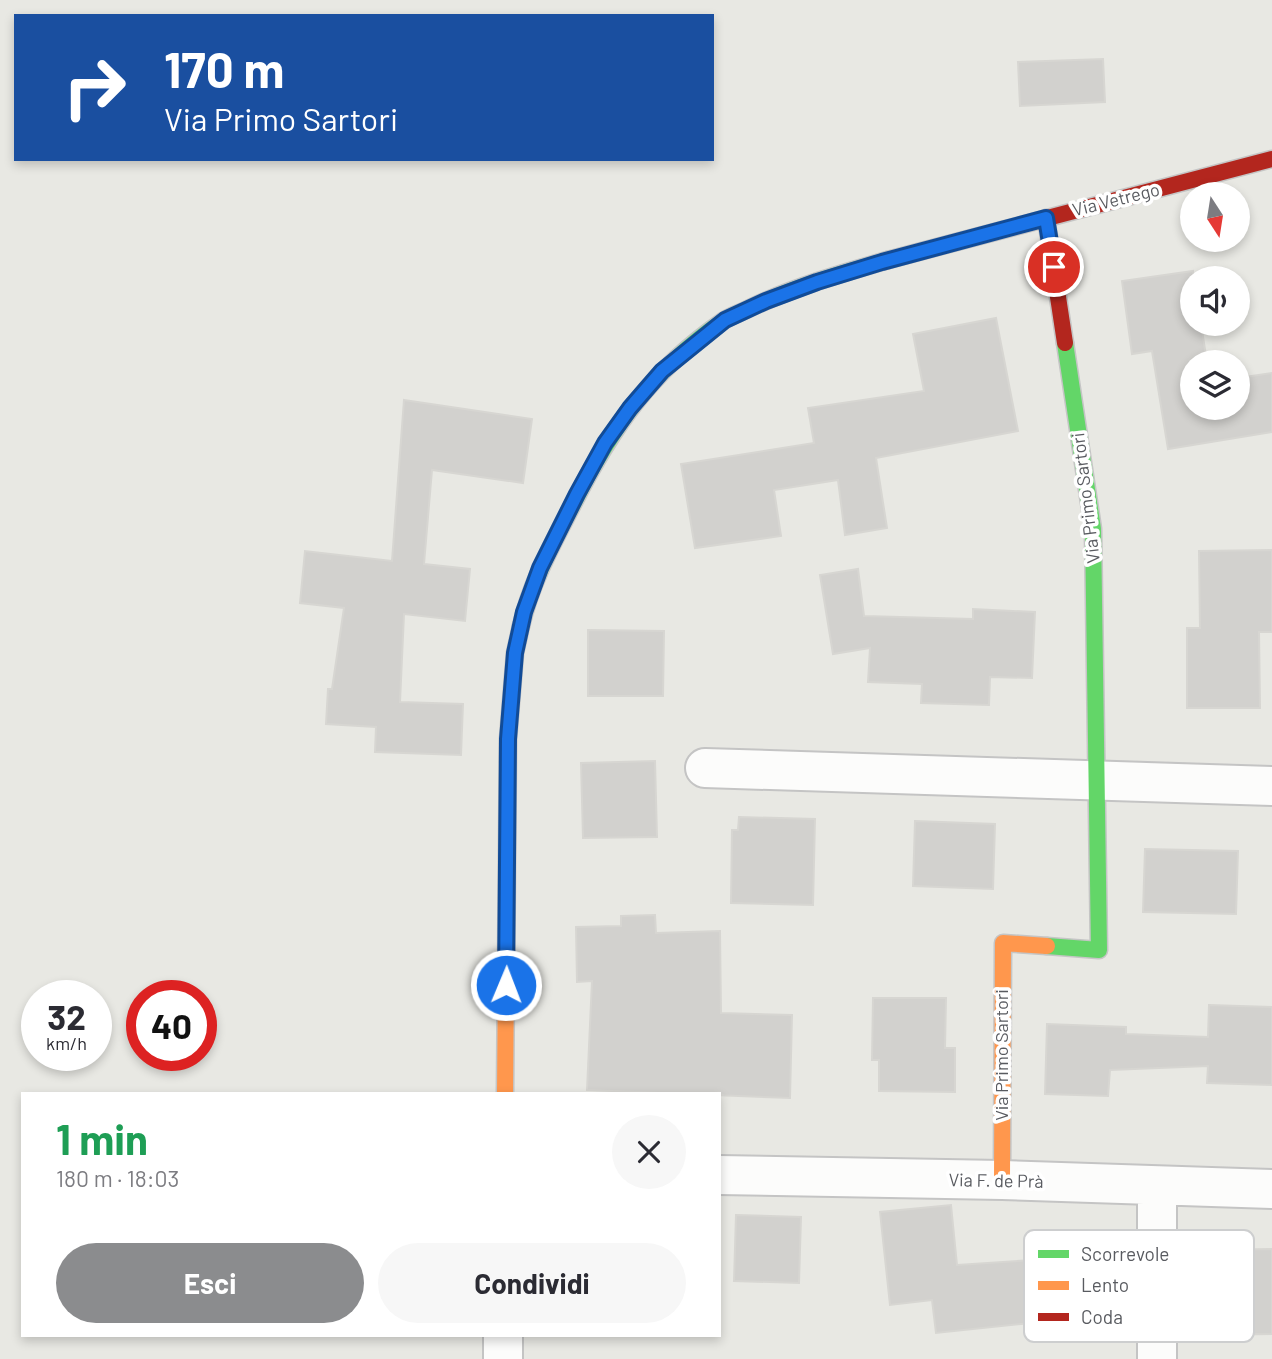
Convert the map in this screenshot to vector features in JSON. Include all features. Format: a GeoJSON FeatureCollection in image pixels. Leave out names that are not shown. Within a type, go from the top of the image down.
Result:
{"type":"FeatureCollection","features":[{"type":"Feature","properties":{"kind":"street","name":"Via Vetrego"},"geometry":{"type":"LineString","coordinates":[[505,1092],[508,739],[515,653],[524,612],[540,568],[605,443],[630,408],[662,371],[725,320],[766,301],[817,282],[1272,159]]}},
{"type":"Feature","properties":{"kind":"street","name":"Via Primo Sartori"},"geometry":{"type":"LineString","coordinates":[[1002,1180],[1003,943],[1099,950],[1093,529],[1046,218]]}},
{"type":"Feature","properties":{"kind":"street"},"geometry":{"type":"LineString","coordinates":[[705,768],[1272,786]]}},
{"type":"Feature","properties":{"kind":"street","name":"Via F. de Prà"},"geometry":{"type":"LineString","coordinates":[[721,1175],[1002,1180],[1272,1189]]}},
{"type":"Feature","properties":{"kind":"street"},"geometry":{"type":"LineString","coordinates":[[1157,1186],[1157,1230]]}},
{"type":"Feature","properties":{"kind":"street"},"geometry":{"type":"LineString","coordinates":[[503,1337],[503,1359]]}},
{"type":"Feature","properties":{"kind":"building"},"geometry":{"type":"Polygon","coordinates":[[[1103,59],[1105,102],[1020,106],[1018,62],[1103,59]]]}},
{"type":"Feature","properties":{"kind":"building"},"geometry":{"type":"Polygon","coordinates":[[[1180,273],[1180,336],[1203,336],[1205,350],[1180,350],[1180,420],[1250,420],[1250,376],[1272,373],[1272,432],[1168,449],[1152,351],[1132,354],[1122,281],[1180,273]]]}},
{"type":"Feature","properties":{"kind":"building"},"geometry":{"type":"Polygon","coordinates":[[[996,318],[1018,431],[876,458],[887,528],[845,535],[838,480],[774,490],[781,536],[695,548],[681,464],[814,443],[808,408],[924,391],[913,334],[996,318]]]}},
{"type":"Feature","properties":{"kind":"building"},"geometry":{"type":"Polygon","coordinates":[[[404,400],[532,419],[523,483],[432,470],[424,564],[470,569],[465,621],[404,614],[400,702],[463,704],[461,755],[375,752],[376,727],[326,724],[328,689],[332,689],[344,608],[300,603],[305,551],[392,561],[404,400]]]}},
{"type":"Feature","properties":{"kind":"building"},"geometry":{"type":"Polygon","coordinates":[[[1272,550],[1272,632],[1259,632],[1260,708],[1187,708],[1187,628],[1200,628],[1199,551],[1272,550]]]}},
{"type":"Feature","properties":{"kind":"building"},"geometry":{"type":"Polygon","coordinates":[[[858,569],[864,616],[973,619],[973,609],[1035,612],[1032,678],[990,677],[989,705],[921,703],[922,684],[868,682],[870,648],[833,654],[820,575],[858,569]]]}},
{"type":"Feature","properties":{"kind":"building"},"geometry":{"type":"Polygon","coordinates":[[[588,630],[664,631],[663,696],[588,696],[588,630]]]}},
{"type":"Feature","properties":{"kind":"building"},"geometry":{"type":"Polygon","coordinates":[[[655,761],[657,837],[583,838],[581,763],[655,761]]]}},
{"type":"Feature","properties":{"kind":"building"},"geometry":{"type":"Polygon","coordinates":[[[739,817],[815,819],[813,905],[731,903],[732,830],[738,830],[739,817]]]}},
{"type":"Feature","properties":{"kind":"building"},"geometry":{"type":"Polygon","coordinates":[[[915,821],[995,824],[993,889],[913,886],[915,821]]]}},
{"type":"Feature","properties":{"kind":"building"},"geometry":{"type":"Polygon","coordinates":[[[1145,849],[1238,851],[1236,914],[1143,912],[1145,849]]]}},
{"type":"Feature","properties":{"kind":"building"},"geometry":{"type":"Polygon","coordinates":[[[655,915],[656,933],[720,931],[721,1013],[792,1015],[790,1098],[721,1095],[721,1092],[587,1090],[592,981],[577,982],[576,927],[621,926],[621,916],[655,915]]]}},
{"type":"Feature","properties":{"kind":"building"},"geometry":{"type":"Polygon","coordinates":[[[873,998],[946,998],[945,1048],[955,1048],[955,1092],[879,1091],[879,1060],[872,1060],[873,998]]]}},
{"type":"Feature","properties":{"kind":"building"},"geometry":{"type":"Polygon","coordinates":[[[1209,1005],[1272,1007],[1272,1085],[1207,1083],[1208,1066],[1110,1070],[1108,1096],[1045,1094],[1047,1024],[1126,1027],[1126,1034],[1208,1037],[1209,1005]]]}},
{"type":"Feature","properties":{"kind":"building"},"geometry":{"type":"Polygon","coordinates":[[[951,1205],[957,1265],[1024,1261],[1024,1324],[936,1333],[932,1300],[890,1305],[880,1212],[951,1205]]]}},
{"type":"Feature","properties":{"kind":"building"},"geometry":{"type":"Polygon","coordinates":[[[736,1215],[801,1217],[799,1283],[734,1281],[736,1215]]]}},
{"type":"Feature","properties":{"kind":"building"},"geometry":{"type":"Polygon","coordinates":[[[1254,1249],[1272,1249],[1272,1334],[1254,1334],[1254,1249]]]}},
{"type":"Feature","properties":{"kind":"traffic: fast"},"geometry":{"type":"LineString","coordinates":[[521,626],[543,563],[603,450],[636,402],[675,360],[697,340],[734,315],[802,287],[888,260]]}},
{"type":"Feature","properties":{"kind":"traffic: fast"},"geometry":{"type":"LineString","coordinates":[[1047,946],[1099,950],[1093,529],[1065,343]]}},
{"type":"Feature","properties":{"kind":"traffic: slow"},"geometry":{"type":"LineString","coordinates":[[505,1092],[508,739],[515,653],[521,626]]}},
{"type":"Feature","properties":{"kind":"traffic: slow"},"geometry":{"type":"LineString","coordinates":[[1002,1180],[1003,943],[1047,946]]}},
{"type":"Feature","properties":{"kind":"traffic: jam"},"geometry":{"type":"LineString","coordinates":[[888,260],[1272,159]]}},
{"type":"Feature","properties":{"kind":"traffic: jam"},"geometry":{"type":"LineString","coordinates":[[1046,218],[1065,343]]}},
{"type":"Feature","properties":{"kind":"route"},"geometry":{"type":"LineString","coordinates":[[506,985],[508,739],[515,653],[524,612],[540,568],[605,443],[630,408],[662,371],[725,320],[817,282],[1046,218],[1054,267]]}}]}
